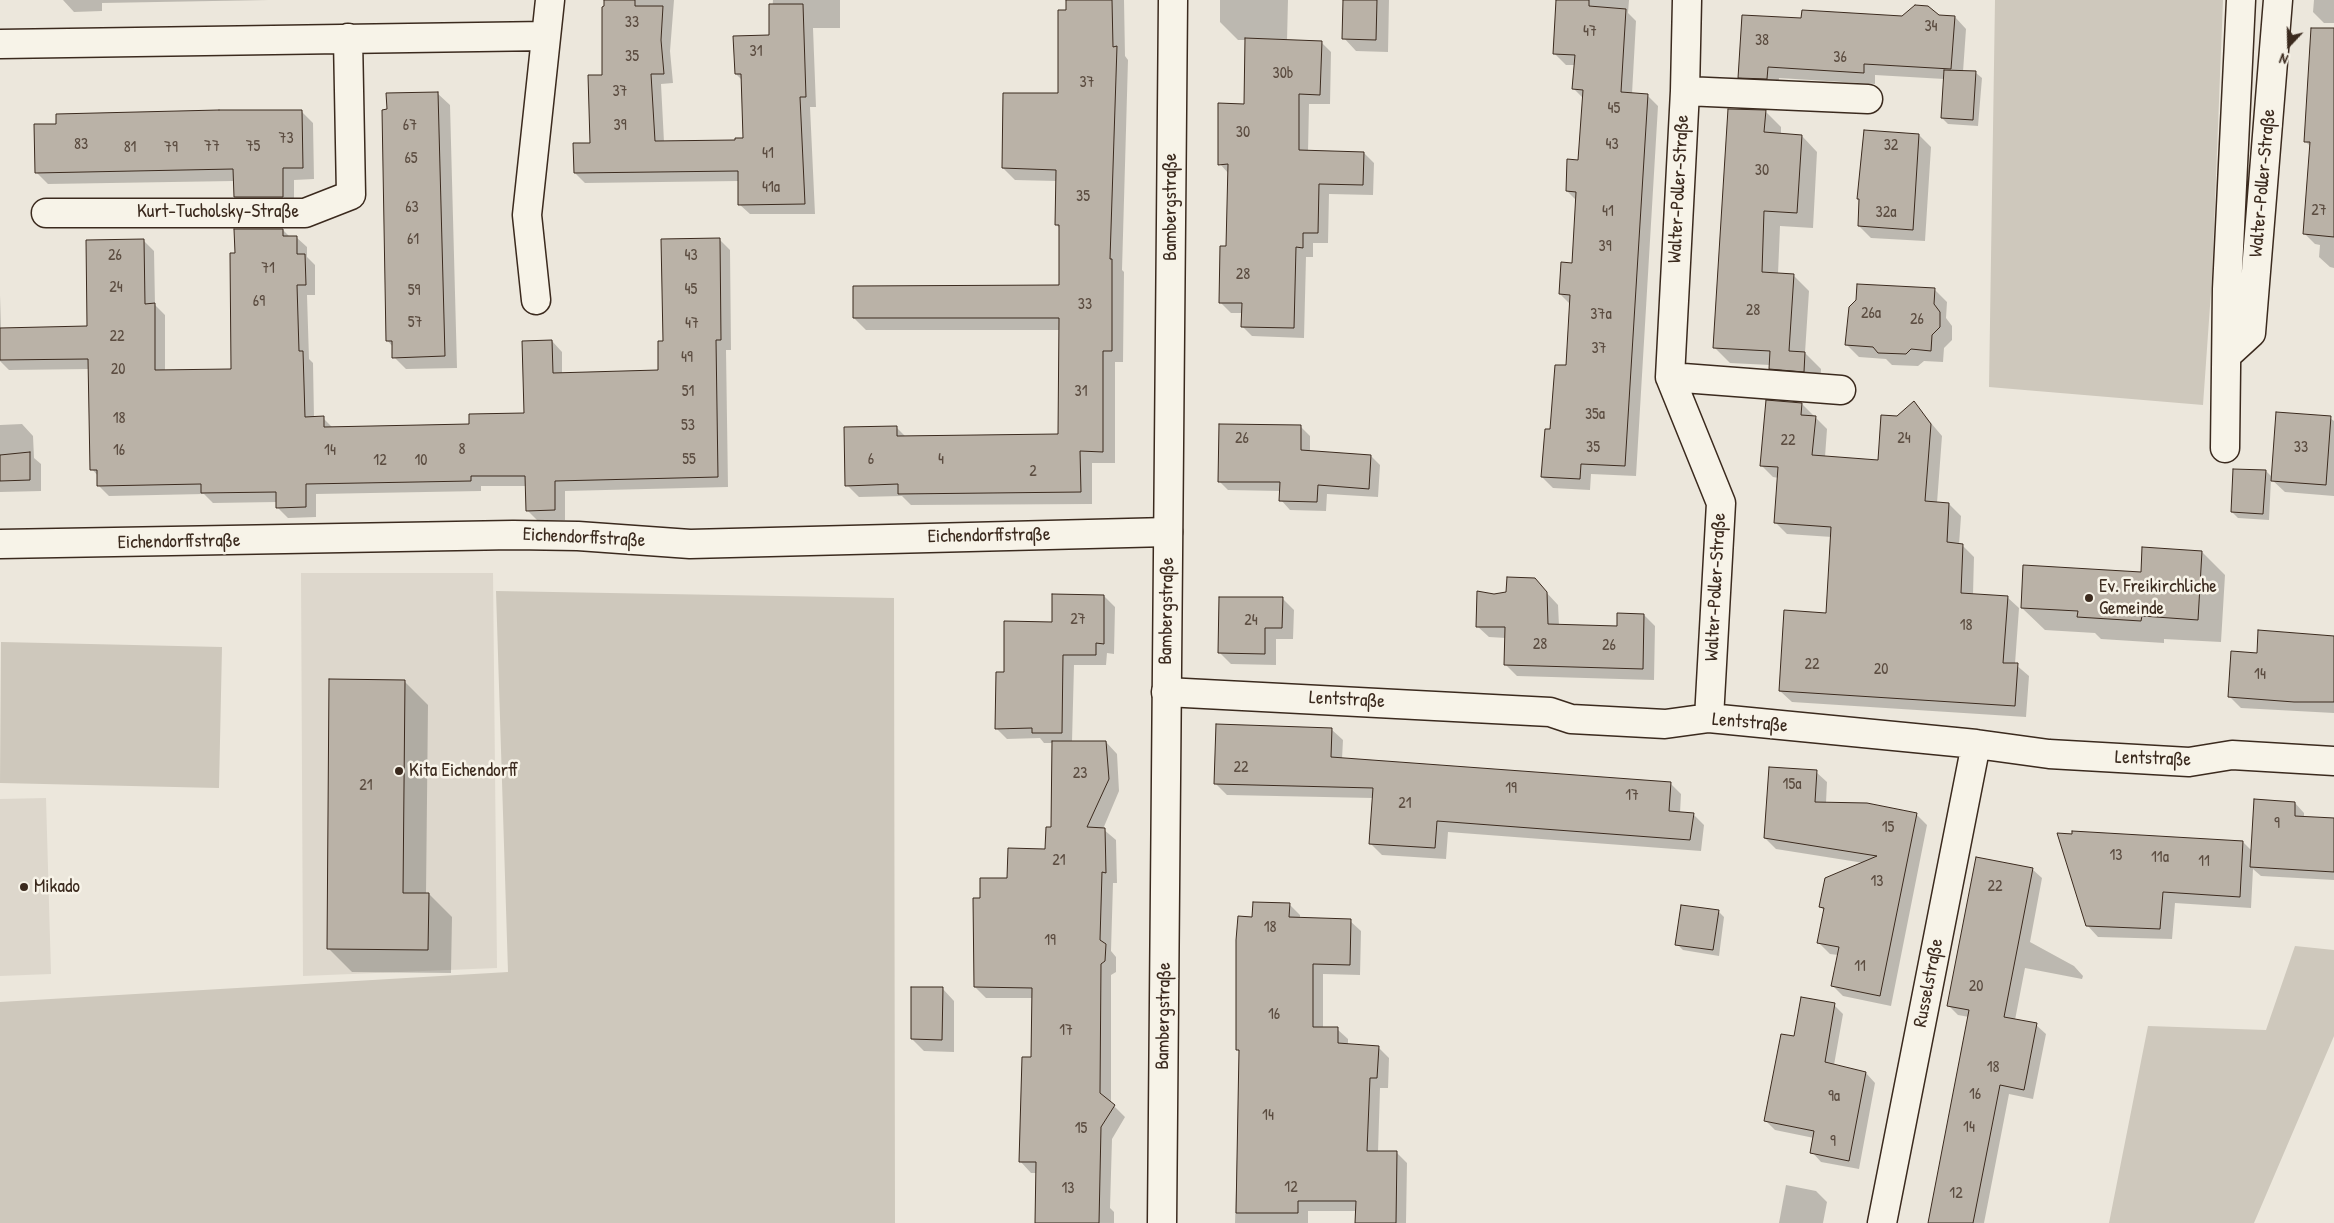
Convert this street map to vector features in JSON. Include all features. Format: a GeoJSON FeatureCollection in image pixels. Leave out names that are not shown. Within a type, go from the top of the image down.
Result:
{"type":"FeatureCollection","features":[{"type":"Feature","properties":{"kind":"street"},"geometry":{"type":"LineString","coordinates":[[536,300],[527,215],[550,0]]}},
{"type":"Feature","properties":{"kind":"street","name":"Bambergstraße"},"geometry":{"type":"LineString","coordinates":[[1162,1223],[1173,0]]}},
{"type":"Feature","properties":{"kind":"street","name":"Walter-Poller-Straße"},"geometry":{"type":"LineString","coordinates":[[1687,0],[1685,91],[1670,377],[1721,503],[1709,718]]}},
{"type":"Feature","properties":{"kind":"street","name":"Walter-Poller-Straße"},"geometry":{"type":"LineString","coordinates":[[2225,448],[2227,289],[2241,0]]}},
{"type":"Feature","properties":{"kind":"street","name":"Walter-Poller-Straße"},"geometry":{"type":"LineString","coordinates":[[2227,355],[2251,333],[2278,0]]}},
{"type":"Feature","properties":{"kind":"street"},"geometry":{"type":"LineString","coordinates":[[0,44],[546,36]]}},
{"type":"Feature","properties":{"kind":"street","name":"Kurt-Tucholsky-Straße"},"geometry":{"type":"LineString","coordinates":[[46,213],[305,212],[351,195],[348,38]]}},
{"type":"Feature","properties":{"kind":"street","name":"Walter-Poller-Straße"},"geometry":{"type":"LineString","coordinates":[[1685,91],[1868,99]]}},
{"type":"Feature","properties":{"kind":"street"},"geometry":{"type":"LineString","coordinates":[[1670,377],[1841,390]]}},
{"type":"Feature","properties":{"kind":"street","name":"Eichendorffstraße"},"geometry":{"type":"LineString","coordinates":[[0,544],[513,535],[578,536],[690,544],[1168,532]]}},
{"type":"Feature","properties":{"kind":"street","name":"Lentstraße"},"geometry":{"type":"LineString","coordinates":[[1166,692],[1550,712],[1571,719],[1665,724],[1709,718],[1976,744],[2049,754],[2189,762],[2232,755],[2334,760]]}},
{"type":"Feature","properties":{"kind":"street","name":"Russelstraße"},"geometry":{"type":"LineString","coordinates":[[1882,1223],[1976,744]]}},
{"type":"Feature","properties":{"kind":"shaded area"},"geometry":{"type":"Polygon","coordinates":[[[1995,0],[2223,0],[2212,278],[2203,405],[1989,387],[1995,0]]]}},
{"type":"Feature","properties":{"kind":"shaded area","name":"Kita Eichendorff"},"geometry":{"type":"Polygon","coordinates":[[[301,573],[493,573],[497,968],[303,976],[301,573]]]}},
{"type":"Feature","properties":{"kind":"shaded area"},"geometry":{"type":"Polygon","coordinates":[[[496,591],[894,598],[895,1223],[0,1223],[0,1002],[508,972],[496,591]]]}},
{"type":"Feature","properties":{"kind":"shaded area"},"geometry":{"type":"Polygon","coordinates":[[[1,642],[222,647],[219,788],[0,783],[1,642]]]}},
{"type":"Feature","properties":{"kind":"shaded area","name":"Mikado"},"geometry":{"type":"Polygon","coordinates":[[[46,798],[51,974],[0,976],[0,799],[46,798]]]}},
{"type":"Feature","properties":{"kind":"shaded area"},"geometry":{"type":"Polygon","coordinates":[[[2295,946],[2334,950],[2334,1036],[2254,1223],[2109,1223],[2148,1026],[2266,1030],[2295,946]]]}},
{"type":"Feature","properties":{"kind":"building"},"geometry":{"type":"Polygon","coordinates":[[[604,0],[635,0],[635,6],[663,6],[661,40],[664,74],[651,74],[655,141],[735,140],[735,138],[743,138],[741,74],[735,74],[733,36],[769,35],[769,4],[803,4],[806,97],[800,97],[805,204],[738,205],[738,171],[574,173],[573,143],[590,143],[588,75],[602,75],[602,7],[604,6],[604,0]]]}},
{"type":"Feature","properties":{"kind":"building"},"geometry":{"type":"Polygon","coordinates":[[[1066,0],[1112,0],[1113,47],[1117,46],[1110,259],[1112,259],[1112,351],[1103,351],[1103,452],[1080,451],[1081,492],[898,494],[898,484],[845,486],[844,427],[897,426],[897,436],[1058,434],[1059,318],[853,318],[853,286],[1059,285],[1059,225],[1055,225],[1056,170],[1002,168],[1003,93],[1058,93],[1058,10],[1066,10],[1066,0]]]}},
{"type":"Feature","properties":{"kind":"building"},"geometry":{"type":"Polygon","coordinates":[[[1343,0],[1377,0],[1376,40],[1342,39],[1343,0]]]}},
{"type":"Feature","properties":{"kind":"building"},"geometry":{"type":"Polygon","coordinates":[[[1556,0],[1589,0],[1589,6],[1626,9],[1621,92],[1648,94],[1625,466],[1581,464],[1580,479],[1541,477],[1545,429],[1550,429],[1555,365],[1566,365],[1570,295],[1559,294],[1561,262],[1572,263],[1576,192],[1566,191],[1567,159],[1578,160],[1583,90],[1572,89],[1575,55],[1553,54],[1556,0]]]}},
{"type":"Feature","properties":{"kind":"building"},"geometry":{"type":"Polygon","coordinates":[[[1915,5],[1928,6],[1939,15],[1955,16],[1951,69],[1864,64],[1864,73],[1768,67],[1767,79],[1738,78],[1742,15],[1801,18],[1802,10],[1902,16],[1915,5]]]}},
{"type":"Feature","properties":{"kind":"building"},"geometry":{"type":"Polygon","coordinates":[[[2311,28],[2334,28],[2334,237],[2303,234],[2310,142],[2304,142],[2311,28]]]}},
{"type":"Feature","properties":{"kind":"building"},"geometry":{"type":"Polygon","coordinates":[[[1245,38],[1322,41],[1320,95],[1299,94],[1299,150],[1364,152],[1363,185],[1319,184],[1318,233],[1303,233],[1303,248],[1296,247],[1294,328],[1241,327],[1242,303],[1219,303],[1220,246],[1226,246],[1228,164],[1218,165],[1218,103],[1244,104],[1245,38]]]}},
{"type":"Feature","properties":{"kind":"building"},"geometry":{"type":"Polygon","coordinates":[[[1944,70],[1976,71],[1973,120],[1941,118],[1944,70]]]}},
{"type":"Feature","properties":{"kind":"building"},"geometry":{"type":"Polygon","coordinates":[[[438,92],[445,356],[392,358],[392,341],[386,341],[382,110],[387,109],[386,93],[438,92]]]}},
{"type":"Feature","properties":{"kind":"building"},"geometry":{"type":"Polygon","coordinates":[[[1728,109],[1766,110],[1764,132],[1802,135],[1797,213],[1764,211],[1762,272],[1794,274],[1789,351],[1805,352],[1804,372],[1769,369],[1770,351],[1713,348],[1728,109]]]}},
{"type":"Feature","properties":{"kind":"building"},"geometry":{"type":"Polygon","coordinates":[[[302,110],[303,168],[283,168],[283,197],[234,197],[233,169],[35,173],[34,124],[56,124],[56,114],[302,110]]]}},
{"type":"Feature","properties":{"kind":"building"},"geometry":{"type":"Polygon","coordinates":[[[1864,130],[1919,134],[1913,230],[1858,226],[1859,199],[1857,199],[1864,130]]]}},
{"type":"Feature","properties":{"kind":"building"},"geometry":{"type":"Polygon","coordinates":[[[234,229],[283,229],[283,236],[297,236],[297,254],[305,254],[306,285],[297,285],[299,351],[303,351],[305,417],[324,416],[324,427],[469,424],[469,414],[524,413],[522,341],[552,340],[553,373],[658,370],[658,341],[663,341],[661,239],[720,238],[721,340],[716,340],[718,477],[555,481],[555,510],[526,511],[525,476],[471,476],[471,481],[306,484],[306,507],[276,508],[276,492],[201,493],[201,484],[97,486],[97,470],[90,470],[88,359],[0,360],[0,328],[87,326],[86,240],[144,239],[145,304],[155,303],[155,370],[231,369],[230,253],[235,253],[234,229]]]}},
{"type":"Feature","properties":{"kind":"building"},"geometry":{"type":"Polygon","coordinates":[[[1857,284],[1935,288],[1934,304],[1940,312],[1940,327],[1932,335],[1931,351],[1911,349],[1906,354],[1878,353],[1873,347],[1845,345],[1849,307],[1856,300],[1857,284]]]}},
{"type":"Feature","properties":{"kind":"building"},"geometry":{"type":"Polygon","coordinates":[[[1766,400],[1802,403],[1801,415],[1816,416],[1812,455],[1878,460],[1881,415],[1897,416],[1914,401],[1931,424],[1925,501],[1949,503],[1947,542],[1963,544],[1961,593],[2008,596],[2003,663],[2018,663],[2015,706],[1779,691],[1784,610],[1826,613],[1831,527],[1774,523],[1778,467],[1760,466],[1766,400]]]}},
{"type":"Feature","properties":{"kind":"building"},"geometry":{"type":"Polygon","coordinates":[[[2276,412],[2331,416],[2326,485],[2271,481],[2276,412]]]}},
{"type":"Feature","properties":{"kind":"building"},"geometry":{"type":"Polygon","coordinates":[[[1219,424],[1301,425],[1301,450],[1371,455],[1369,489],[1318,485],[1317,502],[1279,501],[1280,482],[1218,482],[1219,424]]]}},
{"type":"Feature","properties":{"kind":"building"},"geometry":{"type":"Polygon","coordinates":[[[30,452],[30,480],[0,481],[0,455],[30,452]]]}},
{"type":"Feature","properties":{"kind":"building"},"geometry":{"type":"Polygon","coordinates":[[[2233,469],[2266,470],[2263,514],[2231,512],[2233,469]]]}},
{"type":"Feature","properties":{"kind":"building"},"geometry":{"type":"Polygon","coordinates":[[[2142,547],[2202,551],[2198,620],[2142,616],[2141,621],[2077,617],[2078,611],[2021,608],[2023,565],[2141,572],[2142,547]]]}},
{"type":"Feature","properties":{"kind":"building"},"geometry":{"type":"Polygon","coordinates":[[[1507,577],[1535,578],[1547,592],[1548,624],[1617,626],[1617,613],[1644,614],[1643,669],[1504,665],[1505,627],[1476,627],[1477,591],[1494,594],[1506,592],[1507,577]]]}},
{"type":"Feature","properties":{"kind":"building"},"geometry":{"type":"Polygon","coordinates":[[[1052,594],[1104,595],[1104,644],[1096,643],[1096,655],[1063,655],[1062,733],[1032,733],[1032,728],[995,729],[996,672],[1004,672],[1004,621],[1052,622],[1052,594]]]}},
{"type":"Feature","properties":{"kind":"building"},"geometry":{"type":"Polygon","coordinates":[[[1219,597],[1283,597],[1282,628],[1265,628],[1265,654],[1218,653],[1219,597]]]}},
{"type":"Feature","properties":{"kind":"building"},"geometry":{"type":"Polygon","coordinates":[[[2258,630],[2334,636],[2334,702],[2294,702],[2228,697],[2231,651],[2257,653],[2258,630]]]}},
{"type":"Feature","properties":{"kind":"building"},"geometry":{"type":"Polygon","coordinates":[[[329,679],[405,680],[403,893],[429,893],[428,950],[327,949],[329,679]]]}},
{"type":"Feature","properties":{"kind":"building"},"geometry":{"type":"Polygon","coordinates":[[[1216,724],[1332,728],[1331,757],[1671,782],[1669,811],[1694,813],[1690,840],[1437,821],[1435,848],[1369,844],[1373,788],[1214,784],[1216,724]]]}},
{"type":"Feature","properties":{"kind":"building"},"geometry":{"type":"Polygon","coordinates":[[[1052,741],[1106,741],[1109,779],[1087,827],[1105,828],[1106,873],[1102,872],[1100,940],[1106,944],[1105,961],[1101,964],[1100,1093],[1115,1105],[1101,1127],[1099,1223],[1035,1223],[1036,1162],[1019,1162],[1022,1057],[1031,1057],[1032,988],[974,987],[973,898],[980,898],[980,878],[1007,878],[1008,848],[1045,849],[1046,827],[1051,827],[1052,741]]]}},
{"type":"Feature","properties":{"kind":"building"},"geometry":{"type":"Polygon","coordinates":[[[1769,767],[1817,770],[1815,802],[1867,803],[1917,813],[1880,996],[1831,986],[1839,947],[1817,943],[1824,908],[1819,907],[1825,878],[1877,856],[1764,838],[1769,767]]]}},
{"type":"Feature","properties":{"kind":"building"},"geometry":{"type":"Polygon","coordinates":[[[2254,799],[2295,802],[2295,816],[2334,818],[2334,872],[2250,867],[2254,799]]]}},
{"type":"Feature","properties":{"kind":"building"},"geometry":{"type":"Polygon","coordinates":[[[2072,831],[2243,841],[2240,897],[2163,892],[2160,929],[2086,926],[2057,833],[2072,834],[2072,831]]]}},
{"type":"Feature","properties":{"kind":"building"},"geometry":{"type":"Polygon","coordinates":[[[1976,857],[2033,868],[2004,1017],[2037,1023],[2024,1090],[2000,1085],[1973,1223],[1928,1223],[1969,1010],[1947,1006],[1976,857]]]}},
{"type":"Feature","properties":{"kind":"building"},"geometry":{"type":"Polygon","coordinates":[[[1253,902],[1290,903],[1289,917],[1351,919],[1350,965],[1313,964],[1313,1027],[1338,1027],[1338,1043],[1379,1046],[1377,1078],[1370,1078],[1367,1151],[1397,1151],[1396,1223],[1355,1223],[1356,1201],[1298,1201],[1298,1213],[1236,1213],[1239,1050],[1236,1050],[1236,940],[1238,916],[1252,917],[1253,902]]]}},
{"type":"Feature","properties":{"kind":"building"},"geometry":{"type":"Polygon","coordinates":[[[1681,905],[1719,910],[1713,950],[1675,945],[1681,905]]]}},
{"type":"Feature","properties":{"kind":"building"},"geometry":{"type":"Polygon","coordinates":[[[911,987],[943,987],[942,1040],[911,1039],[911,987]]]}},
{"type":"Feature","properties":{"kind":"building"},"geometry":{"type":"Polygon","coordinates":[[[1801,997],[1835,1003],[1825,1062],[1866,1072],[1849,1161],[1810,1153],[1814,1131],[1764,1121],[1781,1034],[1794,1036],[1801,997]]]}},
{"type":"Feature","properties":{"kind":"place","name":"Ev. Freikirchliche Gemeinde"},"geometry":{"type":"Point","coordinates":[2089,598]}},
{"type":"Feature","properties":{"kind":"place","name":"Kita Eichendorff"},"geometry":{"type":"Point","coordinates":[399,771]}},
{"type":"Feature","properties":{"kind":"place","name":"Mikado"},"geometry":{"type":"Point","coordinates":[24,887]}}]}
